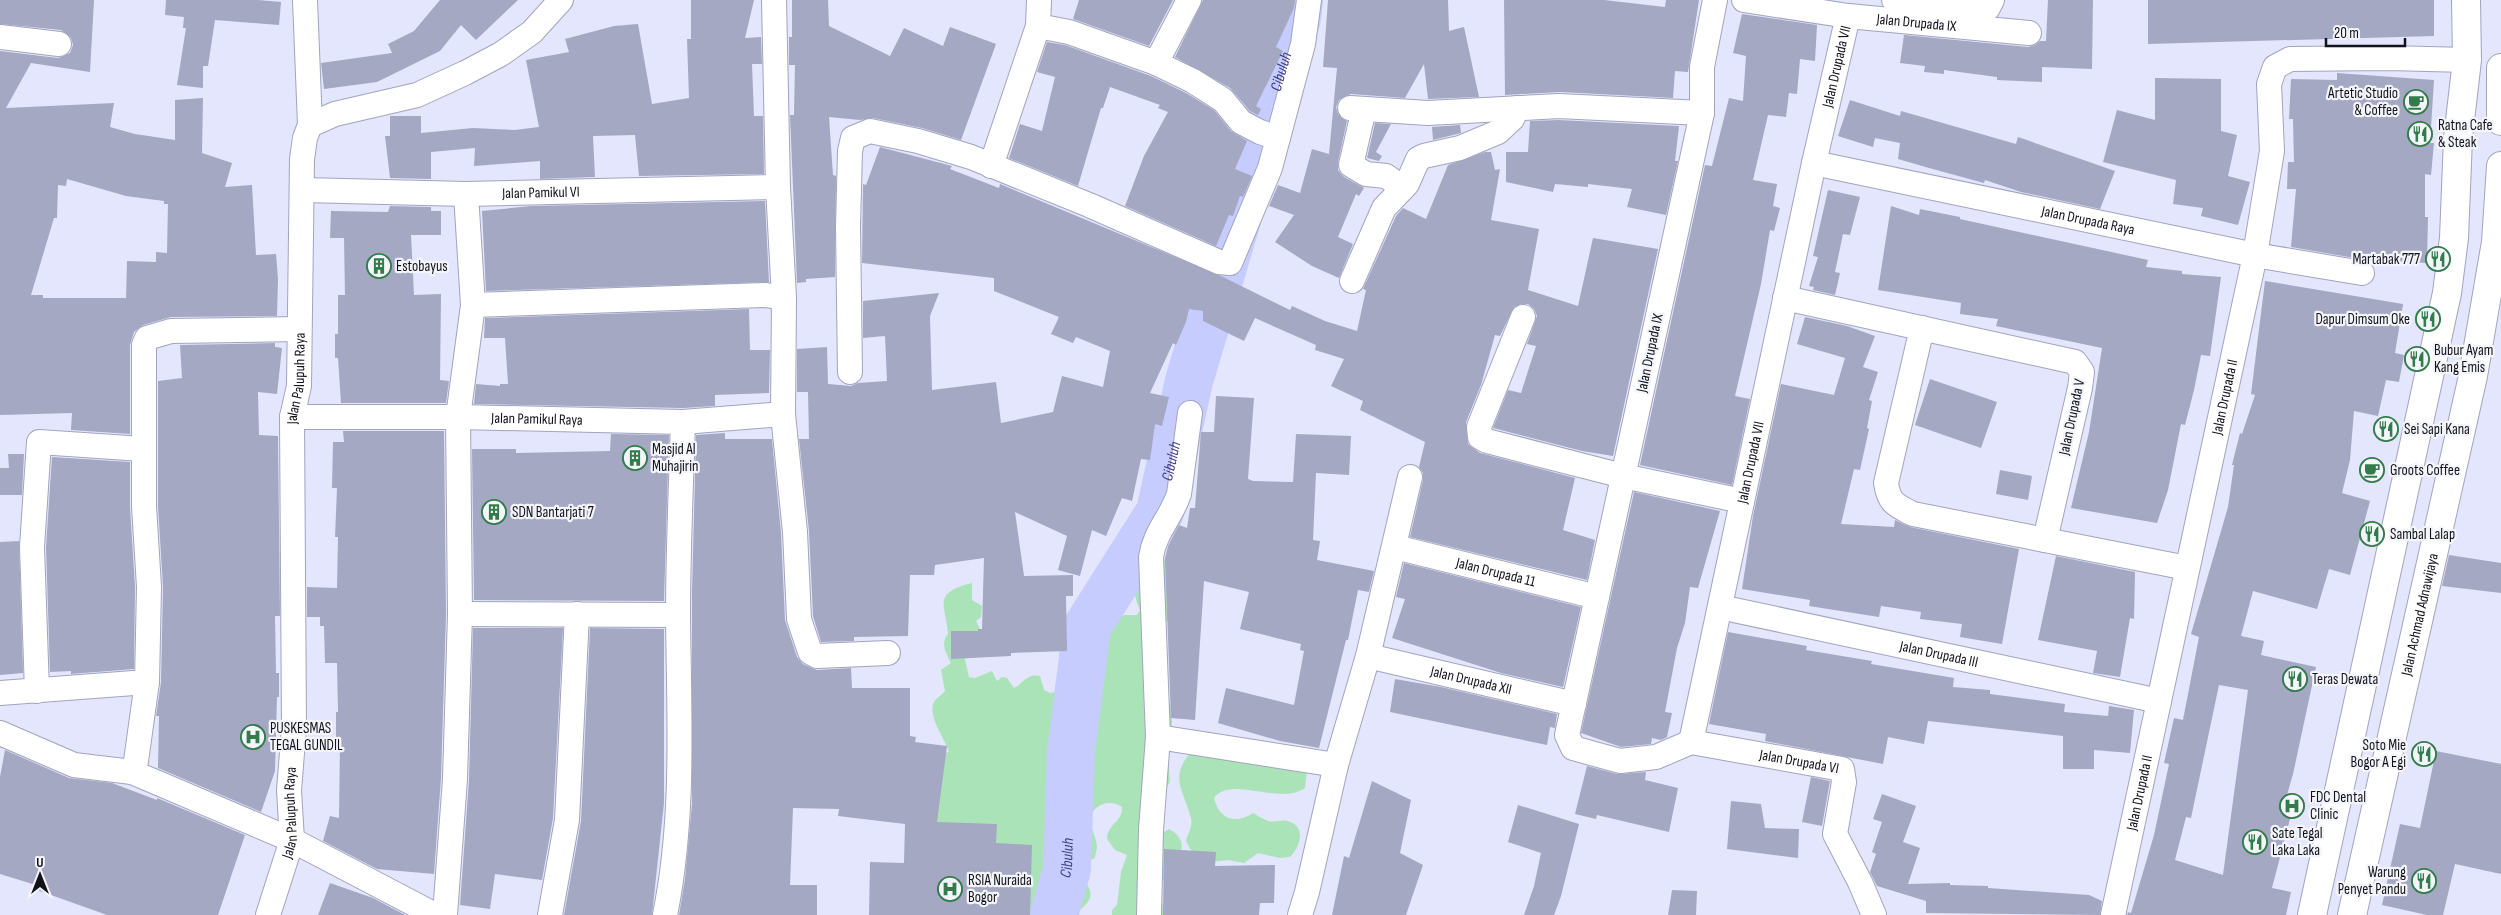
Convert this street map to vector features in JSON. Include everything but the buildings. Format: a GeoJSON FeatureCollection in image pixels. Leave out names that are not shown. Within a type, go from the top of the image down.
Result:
{"type":"FeatureCollection","features":[{"type":"Feature","properties":{"kind":"main road"},"geometry":{"type":"LineString","coordinates":[[2312,915],[2447,293],[2454,238],[2458,138],[2467,60],[2466,0]]}},
{"type":"Feature","properties":{"kind":"main road"},"geometry":{"type":"LineString","coordinates":[[2501,68],[2501,121]]}},
{"type":"Feature","properties":{"kind":"main road","name":"Jalan Achmad Adnawijaya"},"geometry":{"type":"LineString","coordinates":[[2352,915],[2458,448],[2496,242],[2501,166]]}},
{"type":"Feature","properties":{"kind":"main road"},"geometry":{"type":"LineString","coordinates":[[2416,441],[2458,448]]}},
{"type":"Feature","properties":{"kind":"street","name":"Jalan Palupuh Raya"},"geometry":{"type":"LineString","coordinates":[[268,915],[292,840],[289,790],[294,728],[292,417],[299,386],[302,190],[305,138],[310,126],[305,0]]}},
{"type":"Feature","properties":{"kind":"street"},"geometry":{"type":"LineString","coordinates":[[310,126],[335,114],[417,94],[473,69],[501,54],[532,32],[561,0]]}},
{"type":"Feature","properties":{"kind":"street"},"geometry":{"type":"LineString","coordinates":[[774,0],[778,187],[784,298],[783,414],[795,532],[799,619],[810,652],[816,656],[888,653]]}},
{"type":"Feature","properties":{"kind":"street"},"geometry":{"type":"LineString","coordinates":[[991,166],[1038,26],[1039,0]]}},
{"type":"Feature","properties":{"kind":"street"},"geometry":{"type":"LineString","coordinates":[[1156,63],[1189,0]]}},
{"type":"Feature","properties":{"kind":"street"},"geometry":{"type":"LineString","coordinates":[[850,372],[848,226],[850,151],[853,138],[870,131],[918,141],[991,166],[1224,262],[1270,168],[1270,136],[1303,44],[1309,0]]}},
{"type":"Feature","properties":{"kind":"street","name":"Jalan Drupada IX"},"geometry":{"type":"LineString","coordinates":[[1574,704],[1702,113],[1702,67],[1715,0]]}},
{"type":"Feature","properties":{"kind":"street","name":"Jalan Drupada IX"},"geometry":{"type":"LineString","coordinates":[[1744,0],[1848,16],[2029,33]]}},
{"type":"Feature","properties":{"kind":"street"},"geometry":{"type":"LineString","coordinates":[[1894,0],[1975,12],[1988,8],[1992,0]]}},
{"type":"Feature","properties":{"kind":"street","name":"Jalan Drupada VII"},"geometry":{"type":"LineString","coordinates":[[1691,742],[1814,163],[1848,16]]}},
{"type":"Feature","properties":{"kind":"street"},"geometry":{"type":"LineString","coordinates":[[1038,26],[1069,32],[1156,63],[1223,100],[1241,122],[1270,136]]}},
{"type":"Feature","properties":{"kind":"street"},"geometry":{"type":"LineString","coordinates":[[0,37],[59,44]]}},
{"type":"Feature","properties":{"kind":"street","name":"Jalan Drupada II"},"geometry":{"type":"LineString","coordinates":[[2112,915],[2255,255],[2272,151],[2269,84],[2274,67],[2290,59],[2467,60]]}},
{"type":"Feature","properties":{"kind":"street"},"geometry":{"type":"LineString","coordinates":[[1403,188],[1386,176],[1366,174],[1352,165],[1357,109],[1428,113],[1559,106],[1702,113]]}},
{"type":"Feature","properties":{"kind":"street"},"geometry":{"type":"LineString","coordinates":[[1352,281],[1384,208],[1403,188],[1421,157],[1460,148],[1498,132],[1512,119],[1517,108]]}},
{"type":"Feature","properties":{"kind":"street","name":"Jalan Drupada Raya"},"geometry":{"type":"LineString","coordinates":[[1814,163],[2255,255],[2362,273]]}},
{"type":"Feature","properties":{"kind":"street","name":"Jalan Pamikul VI"},"geometry":{"type":"LineString","coordinates":[[302,190],[466,194],[778,187]]}},
{"type":"Feature","properties":{"kind":"street"},"geometry":{"type":"LineString","coordinates":[[445,915],[455,779],[460,614],[458,417],[473,304],[466,194]]}},
{"type":"Feature","properties":{"kind":"street"},"geometry":{"type":"LineString","coordinates":[[473,304],[766,295],[784,298]]}},
{"type":"Feature","properties":{"kind":"street","name":"Jalan Drupada V"},"geometry":{"type":"LineString","coordinates":[[1785,298],[2075,362],[2082,372],[2080,388],[2045,540]]}},
{"type":"Feature","properties":{"kind":"street"},"geometry":{"type":"LineString","coordinates":[[1523,317],[1479,427],[1480,436],[1487,441],[1623,476],[1742,501]]}},
{"type":"Feature","properties":{"kind":"street"},"geometry":{"type":"LineString","coordinates":[[1922,328],[1886,483],[1888,498],[1897,506],[1912,514],[2187,568]]}},
{"type":"Feature","properties":{"kind":"street"},"geometry":{"type":"LineString","coordinates":[[132,772],[136,762],[146,682],[149,587],[143,449],[144,345],[147,338],[171,331],[299,329]]}},
{"type":"Feature","properties":{"kind":"street"},"geometry":{"type":"LineString","coordinates":[[1149,915],[1151,830],[1158,737],[1151,557],[1154,540],[1175,506],[1179,494],[1190,413]]}},
{"type":"Feature","properties":{"kind":"street","name":"Jalan Pamikul Raya"},"geometry":{"type":"LineString","coordinates":[[292,417],[458,417],[683,422],[783,414]]}},
{"type":"Feature","properties":{"kind":"street"},"geometry":{"type":"LineString","coordinates":[[665,915],[671,887],[681,745],[678,615],[683,422]]}},
{"type":"Feature","properties":{"kind":"street"},"geometry":{"type":"LineString","coordinates":[[37,691],[32,547],[39,442],[143,449]]}},
{"type":"Feature","properties":{"kind":"street"},"geometry":{"type":"LineString","coordinates":[[1300,915],[1336,764],[1368,656],[1410,477]]}},
{"type":"Feature","properties":{"kind":"street","name":"Jalan Drupada 11"},"geometry":{"type":"LineString","coordinates":[[1395,547],[1597,597]]}},
{"type":"Feature","properties":{"kind":"street","name":"Jalan Drupada III"},"geometry":{"type":"LineString","coordinates":[[1720,607],[2159,701]]}},
{"type":"Feature","properties":{"kind":"street"},"geometry":{"type":"LineString","coordinates":[[460,614],[678,615]]}},
{"type":"Feature","properties":{"kind":"street"},"geometry":{"type":"LineString","coordinates":[[550,915],[567,820],[577,614]]}},
{"type":"Feature","properties":{"kind":"street","name":"Jalan Drupada XII"},"geometry":{"type":"LineString","coordinates":[[1368,656],[1574,704]]}},
{"type":"Feature","properties":{"kind":"street"},"geometry":{"type":"LineString","coordinates":[[0,693],[146,682]]}},
{"type":"Feature","properties":{"kind":"street"},"geometry":{"type":"LineString","coordinates":[[1574,704],[1567,735],[1573,748],[1620,761],[1656,757],[1691,742]]}},
{"type":"Feature","properties":{"kind":"street"},"geometry":{"type":"LineString","coordinates":[[0,733],[74,764],[132,772],[292,840],[435,915]]}},
{"type":"Feature","properties":{"kind":"street"},"geometry":{"type":"LineString","coordinates":[[1158,737],[1336,764]]}},
{"type":"Feature","properties":{"kind":"street","name":"Jalan Drupada VI"},"geometry":{"type":"LineString","coordinates":[[1691,742],[1842,769],[1844,782],[1835,834],[1860,882],[1874,915]]}},
{"type":"Feature","properties":{"kind":"green space"},"geometry":{"type":"Polygon","coordinates":[[[1160,555],[1169,563],[1168,620],[1162,630],[1166,698],[1172,707],[1168,758],[1170,781],[1165,792],[1164,824],[1161,829],[1162,833],[1169,829],[1177,835],[1182,849],[1176,864],[1159,886],[1152,907],[1174,899],[1164,915],[1112,915],[1112,910],[1117,905],[1121,872],[1127,855],[1115,850],[1107,839],[1109,830],[1122,812],[1122,807],[1108,803],[1096,808],[1092,813],[1091,824],[1097,846],[1095,858],[1078,867],[1090,891],[1091,896],[1086,904],[1076,915],[1009,915],[1013,846],[925,833],[940,754],[949,752],[937,727],[932,708],[935,700],[945,691],[941,670],[951,663],[944,645],[948,634],[944,608],[946,596],[959,587],[972,583],[972,600],[982,606],[981,617],[976,621],[982,633],[964,655],[969,677],[975,678],[992,671],[997,681],[1002,677],[1007,678],[1014,688],[1028,677],[1035,675],[1040,676],[1044,690],[1050,693],[1056,692],[1093,667],[1094,648],[1101,639],[1107,640],[1093,619],[1091,599],[1096,594],[1106,597],[1109,602],[1107,619],[1112,620],[1124,615],[1137,615],[1140,610],[1133,589],[1134,569],[1143,557],[1160,555]]]}},
{"type":"Feature","properties":{"kind":"green space"},"geometry":{"type":"Polygon","coordinates":[[[1193,750],[1307,770],[1305,788],[1294,793],[1282,794],[1232,789],[1222,792],[1214,798],[1220,811],[1229,818],[1240,819],[1253,813],[1268,821],[1288,821],[1294,824],[1300,832],[1300,838],[1297,848],[1290,857],[1280,858],[1258,853],[1244,863],[1228,860],[1212,862],[1190,849],[1186,841],[1191,821],[1179,775],[1185,759],[1193,750]]]}},
{"type":"Feature","properties":{"kind":"waterway","name":"Cibuluh"},"geometry":{"type":"LineString","coordinates":[[1054,915],[1067,869],[1071,751],[1087,627],[1160,512],[1189,381],[1297,18],[1299,0]]}},
{"type":"Feature","properties":{"kind":"place","name":"Artetic Studio & Coffee"},"geometry":{"type":"Point","coordinates":[2416,102]}},
{"type":"Feature","properties":{"kind":"place","name":"Ratna Cafe & Steak"},"geometry":{"type":"Point","coordinates":[2420,134]}},
{"type":"Feature","properties":{"kind":"place","name":"Martabak 777"},"geometry":{"type":"Point","coordinates":[2438,259]}},
{"type":"Feature","properties":{"kind":"place","name":"Estobayus"},"geometry":{"type":"Point","coordinates":[379,266]}},
{"type":"Feature","properties":{"kind":"place","name":"Dapur Dimsum Oke"},"geometry":{"type":"Point","coordinates":[2428,319]}},
{"type":"Feature","properties":{"kind":"place","name":"Bubur Ayam Kang Emis"},"geometry":{"type":"Point","coordinates":[2417,359]}},
{"type":"Feature","properties":{"kind":"place","name":"Sei Sapi Kana"},"geometry":{"type":"Point","coordinates":[2386,429]}},
{"type":"Feature","properties":{"kind":"place","name":"Masjid Al Muhajirin"},"geometry":{"type":"Point","coordinates":[635,458]}},
{"type":"Feature","properties":{"kind":"place","name":"Groots Coffee"},"geometry":{"type":"Point","coordinates":[2372,470]}},
{"type":"Feature","properties":{"kind":"place","name":"SDN Bantarjati 7"},"geometry":{"type":"Point","coordinates":[494,512]}},
{"type":"Feature","properties":{"kind":"place","name":"Sambal Lalap"},"geometry":{"type":"Point","coordinates":[2372,534]}},
{"type":"Feature","properties":{"kind":"place","name":"Teras Dewata"},"geometry":{"type":"Point","coordinates":[2295,679]}},
{"type":"Feature","properties":{"kind":"place","name":"PUSKESMAS TEGAL GUNDIL"},"geometry":{"type":"Point","coordinates":[253,737]}},
{"type":"Feature","properties":{"kind":"place","name":"Soto Mie Bogor A Egi"},"geometry":{"type":"Point","coordinates":[2424,754]}},
{"type":"Feature","properties":{"kind":"place","name":"FDC Dental Clinic"},"geometry":{"type":"Point","coordinates":[2292,806]}},
{"type":"Feature","properties":{"kind":"place","name":"Sate Tegal Laka Laka"},"geometry":{"type":"Point","coordinates":[2255,842]}},
{"type":"Feature","properties":{"kind":"place","name":"Warung Penyet Pandu"},"geometry":{"type":"Point","coordinates":[2424,881]}},
{"type":"Feature","properties":{"kind":"place","name":"RSIA Nuraida Bogor"},"geometry":{"type":"Point","coordinates":[950,889]}}]}
